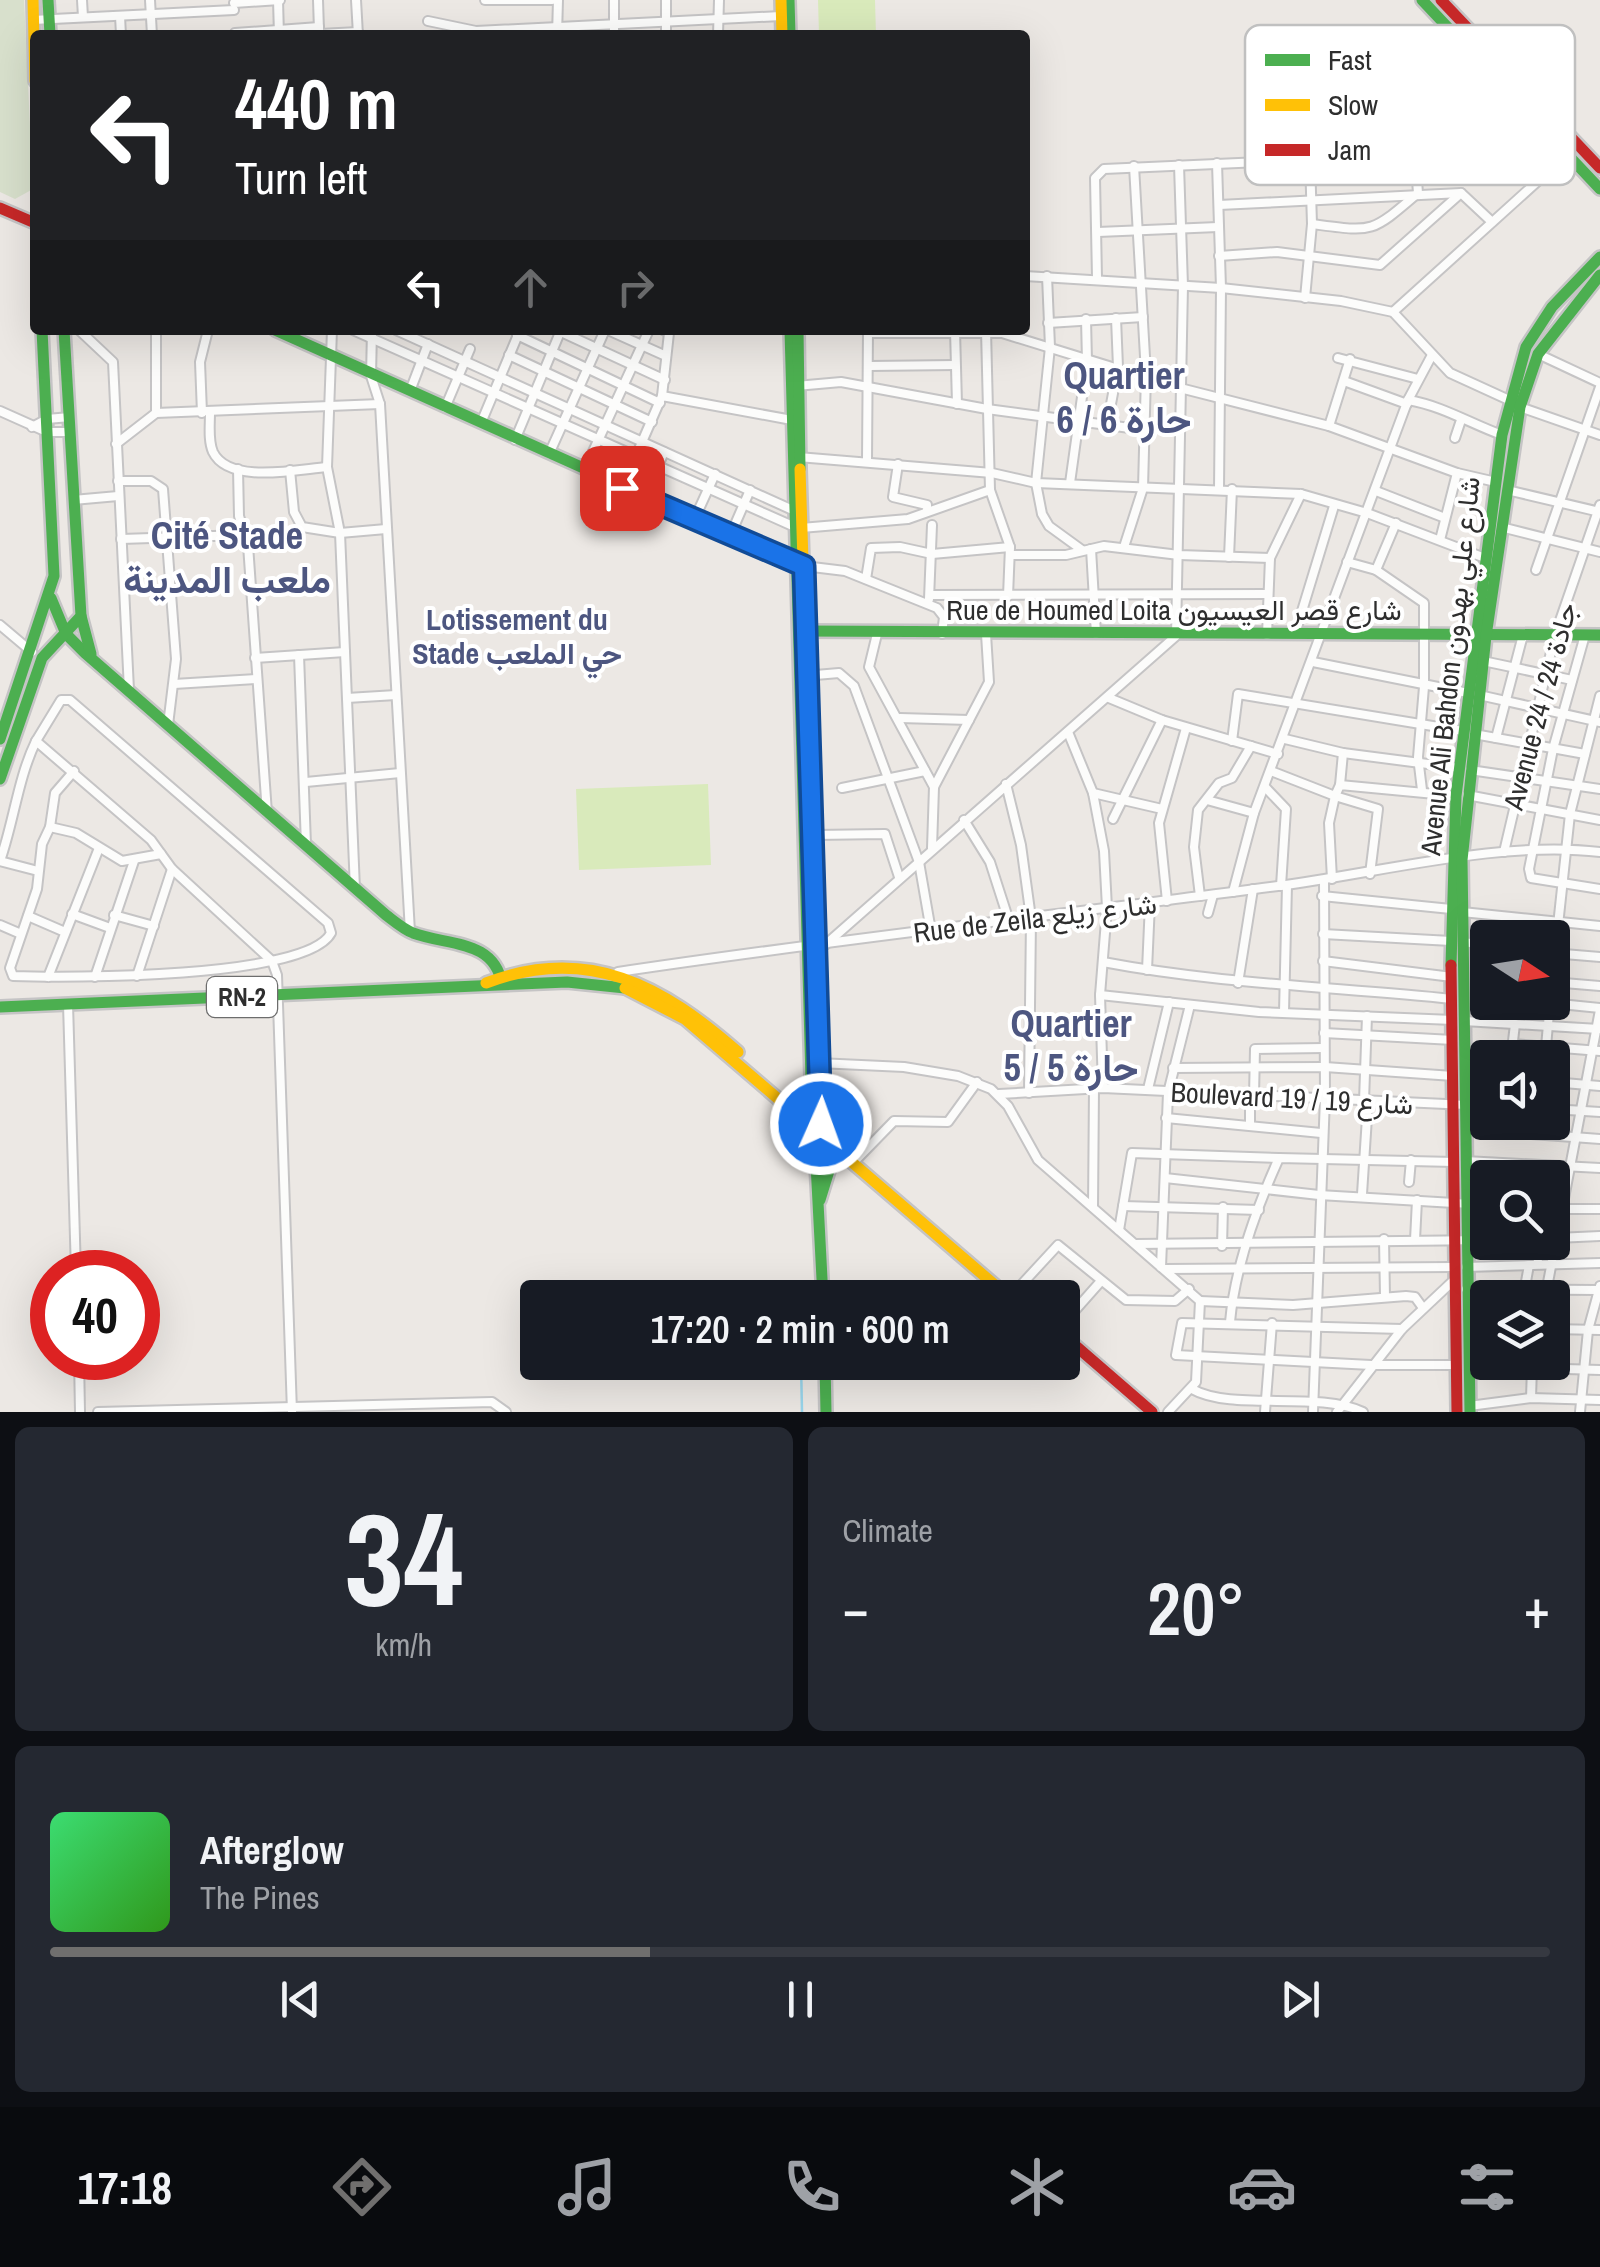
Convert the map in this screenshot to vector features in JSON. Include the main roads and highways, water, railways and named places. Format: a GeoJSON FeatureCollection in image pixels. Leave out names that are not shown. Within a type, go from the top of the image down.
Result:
{"type":"FeatureCollection","features":[{"type":"Feature","properties":{"kind":"main road"},"geometry":{"type":"LineString","coordinates":[[32,0],[33,30]]}},
{"type":"Feature","properties":{"kind":"main road"},"geometry":{"type":"LineString","coordinates":[[48,0],[50,30]]}},
{"type":"Feature","properties":{"kind":"main road"},"geometry":{"type":"LineString","coordinates":[[781,0],[782,30]]}},
{"type":"Feature","properties":{"kind":"main road"},"geometry":{"type":"LineString","coordinates":[[788,0],[790,30]]}},
{"type":"Feature","properties":{"kind":"main road"},"geometry":{"type":"LineString","coordinates":[[1422,0],[1445,25]]}},
{"type":"Feature","properties":{"kind":"main road"},"geometry":{"type":"LineString","coordinates":[[1441,0],[1465,25]]}},
{"type":"Feature","properties":{"kind":"main road"},"geometry":{"type":"LineString","coordinates":[[1575,141],[1600,168]]}},
{"type":"Feature","properties":{"kind":"main road"},"geometry":{"type":"LineString","coordinates":[[1575,167],[1600,189]]}},
{"type":"Feature","properties":{"kind":"main road"},"geometry":{"type":"LineString","coordinates":[[0,208],[30,221]]}},
{"type":"Feature","properties":{"kind":"main road","name":"Avenue Ali Bahdon شارع علي بهدون"},"geometry":{"type":"LineString","coordinates":[[1457,1412],[1457,860],[1485,558],[1514,404],[1536,328],[1600,257]]}},
{"type":"Feature","properties":{"kind":"main road","name":"Avenue Ali Bahdon شارع علي بهدون"},"geometry":{"type":"LineString","coordinates":[[1473,694],[1483,661],[1480,636],[1501,527],[1502,435],[1538,354],[1600,275]]}},
{"type":"Feature","properties":{"kind":"main road"},"geometry":{"type":"LineString","coordinates":[[16,732],[1,734],[4,714],[32,652],[54,576],[42,335]]}},
{"type":"Feature","properties":{"kind":"main road"},"geometry":{"type":"LineString","coordinates":[[64,335],[81,616],[84,643],[94,658]]}},
{"type":"Feature","properties":{"kind":"main road"},"geometry":{"type":"LineString","coordinates":[[289,335],[371,376],[800,565]]}},
{"type":"Feature","properties":{"kind":"main road"},"geometry":{"type":"LineString","coordinates":[[790,335],[817,946]]}},
{"type":"Feature","properties":{"kind":"main road"},"geometry":{"type":"LineString","coordinates":[[796,457],[792,420],[798,335]]}},
{"type":"Feature","properties":{"kind":"main road"},"geometry":{"type":"LineString","coordinates":[[50,598],[66,634],[167,728],[355,889],[410,932],[478,948],[502,982]]}},
{"type":"Feature","properties":{"kind":"main road"},"geometry":{"type":"LineString","coordinates":[[0,780],[42,658],[81,616]]}},
{"type":"Feature","properties":{"kind":"main road","name":"Rue de Houmed Loita شارع قصر العيسيون"},"geometry":{"type":"LineString","coordinates":[[803,631],[1176,636],[1594,635]]}},
{"type":"Feature","properties":{"kind":"main road"},"geometry":{"type":"LineString","coordinates":[[4,714],[16,732]]}},
{"type":"Feature","properties":{"kind":"main road"},"geometry":{"type":"LineString","coordinates":[[809,812],[815,835],[816,1164],[822,1280]]}},
{"type":"Feature","properties":{"kind":"main road","name":"Avenue Ali Bahdon شارع علي بهدون"},"geometry":{"type":"LineString","coordinates":[[1456,942],[1452,998],[1458,1021],[1453,1040],[1459,1076]]}},
{"type":"Feature","properties":{"kind":"main road","name":"RN-2"},"geometry":{"type":"LineString","coordinates":[[0,1008],[483,984],[562,970],[617,972],[658,987],[696,1014],[806,1112]]}},
{"type":"Feature","properties":{"kind":"main road","name":"RN-2"},"geometry":{"type":"LineString","coordinates":[[502,982],[606,983],[638,991],[686,1019],[818,1128],[836,1148],[857,1159]]}},
{"type":"Feature","properties":{"kind":"main road"},"geometry":{"type":"LineString","coordinates":[[816,1063],[806,1112],[818,1128],[834,1134],[836,1148],[820,1200]]}},
{"type":"Feature","properties":{"kind":"main road","name":"Avenue Ali Bahdon شارع علي بهدون"},"geometry":{"type":"LineString","coordinates":[[1459,1106],[1465,1129],[1460,1162]]}},
{"type":"Feature","properties":{"kind":"main road","name":"RN-2"},"geometry":{"type":"LineString","coordinates":[[834,1134],[857,1159],[996,1280]]}},
{"type":"Feature","properties":{"kind":"main road","name":"Avenue Ali Bahdon شارع علي بهدون"},"geometry":{"type":"LineString","coordinates":[[1458,1272],[1466,1289],[1470,1409]]}},
{"type":"Feature","properties":{"kind":"main road"},"geometry":{"type":"LineString","coordinates":[[1080,1350],[1152,1412]]}},
{"type":"Feature","properties":{"kind":"main road"},"geometry":{"type":"LineString","coordinates":[[1080,1359],[1142,1412]]}},
{"type":"Feature","properties":{"kind":"main road"},"geometry":{"type":"LineString","coordinates":[[825,1380],[826,1412]]}},
{"type":"Feature","properties":{"kind":"waterway"},"geometry":{"type":"LineString","coordinates":[[801,1380],[802,1412]]}},
{"type":"Feature","properties":{"kind":"district","name":"Quartier 6 / حارة 6"},"geometry":{"type":"Point","coordinates":[1124,397]}},
{"type":"Feature","properties":{"kind":"district","name":"Cité Stade ملعب المدينة"},"geometry":{"type":"Point","coordinates":[227,557]}},
{"type":"Feature","properties":{"kind":"district","name":"Lotissement du Stade حي الملعب"},"geometry":{"type":"Point","coordinates":[517,636]}},
{"type":"Feature","properties":{"kind":"district","name":"Quartier 5 / حارة 5"},"geometry":{"type":"Point","coordinates":[1071,1045]}}]}
